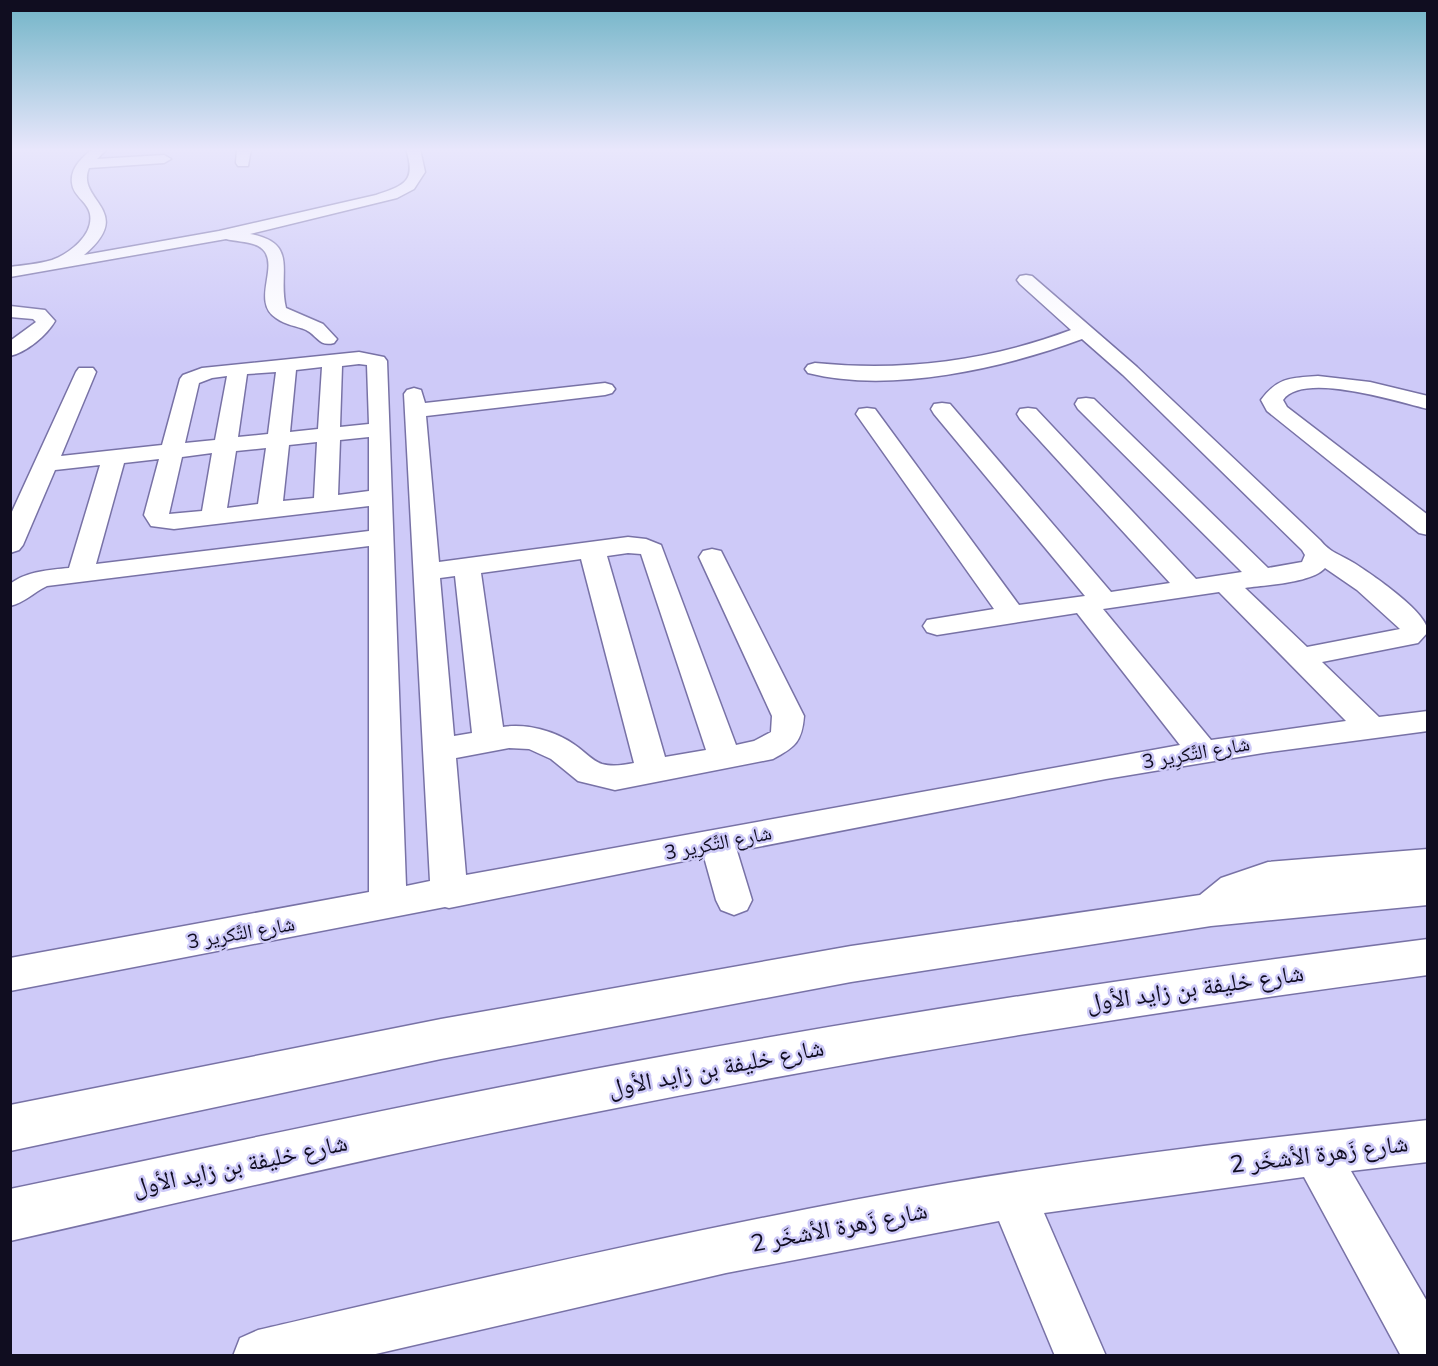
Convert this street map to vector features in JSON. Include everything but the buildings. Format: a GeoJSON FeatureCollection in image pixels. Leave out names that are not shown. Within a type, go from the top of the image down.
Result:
{"type":"FeatureCollection","features":[{"type":"Feature","properties":{"kind":"main road"},"geometry":{"type":"LineString","coordinates":[[1211,910],[1235,889],[1268,877],[1428,864]]}},
{"type":"Feature","properties":{"kind":"main road"},"geometry":{"type":"LineString","coordinates":[[10,1128],[441,1039],[874,960],[1211,910],[1428,889]]}},
{"type":"Feature","properties":{"kind":"main road","name":"شارع خليفة بن زايد الأول"},"geometry":{"type":"LineString","coordinates":[[16,1217],[444,1121],[863,1040],[1075,1005],[1428,957]]}},
{"type":"Feature","properties":{"kind":"street"},"geometry":{"type":"LineString","coordinates":[[53,265],[84,249],[94,234],[98,222],[97,213]]}},
{"type":"Feature","properties":{"kind":"street"},"geometry":{"type":"LineString","coordinates":[[10,272],[225,236],[324,213]]}},
{"type":"Feature","properties":{"kind":"street"},"geometry":{"type":"LineString","coordinates":[[225,236],[247,238],[270,247],[276,258],[277,310],[286,317],[316,327],[329,349],[326,503]]}},
{"type":"Feature","properties":{"kind":"street"},"geometry":{"type":"LineString","coordinates":[[1026,279],[1138,379],[1311,545],[1318,555],[1359,578],[1410,621],[1414,630],[1408,637],[1300,657]]}},
{"type":"Feature","properties":{"kind":"street"},"geometry":{"type":"LineString","coordinates":[[10,311],[38,314],[46,321],[42,328],[10,350]]}},
{"type":"Feature","properties":{"kind":"street"},"geometry":{"type":"LineString","coordinates":[[815,369],[868,374],[945,368],[1019,353],[1085,331]]}},
{"type":"Feature","properties":{"kind":"street"},"geometry":{"type":"LineString","coordinates":[[381,497],[174,522],[157,518],[171,451],[190,379],[201,373],[287,364],[329,349],[377,362],[380,429],[388,905]]}},
{"type":"Feature","properties":{"kind":"street"},"geometry":{"type":"LineString","coordinates":[[270,510],[287,364]]}},
{"type":"Feature","properties":{"kind":"street"},"geometry":{"type":"LineString","coordinates":[[213,517],[238,369]]}},
{"type":"Feature","properties":{"kind":"street"},"geometry":{"type":"LineString","coordinates":[[10,544],[86,372]]}},
{"type":"Feature","properties":{"kind":"street"},"geometry":{"type":"LineString","coordinates":[[1428,403],[1390,392],[1342,383],[1286,387],[1273,395],[1272,400],[1284,416],[1428,528]]}},
{"type":"Feature","properties":{"kind":"street"},"geometry":{"type":"LineString","coordinates":[[449,894],[415,403],[605,389]]}},
{"type":"Feature","properties":{"kind":"street"},"geometry":{"type":"LineString","coordinates":[[1086,404],[1262,577]]}},
{"type":"Feature","properties":{"kind":"street"},"geometry":{"type":"LineString","coordinates":[[942,409],[1094,602],[1203,751]]}},
{"type":"Feature","properties":{"kind":"street"},"geometry":{"type":"LineString","coordinates":[[867,414],[1011,614]]}},
{"type":"Feature","properties":{"kind":"street"},"geometry":{"type":"LineString","coordinates":[[1028,414],[1191,588]]}},
{"type":"Feature","properties":{"kind":"street"},"geometry":{"type":"LineString","coordinates":[[46,464],[380,429]]}},
{"type":"Feature","properties":{"kind":"street"},"geometry":{"type":"LineString","coordinates":[[80,574],[114,457]]}},
{"type":"Feature","properties":{"kind":"street"},"geometry":{"type":"LineString","coordinates":[[10,598],[33,582],[80,574],[381,537]]}},
{"type":"Feature","properties":{"kind":"street"},"geometry":{"type":"LineString","coordinates":[[427,572],[637,545],[652,550],[656,555],[725,758]]}},
{"type":"Feature","properties":{"kind":"street"},"geometry":{"type":"LineString","coordinates":[[592,550],[653,772]]}},
{"type":"Feature","properties":{"kind":"street"},"geometry":{"type":"LineString","coordinates":[[937,626],[1311,568],[1316,565],[1318,555]]}},
{"type":"Feature","properties":{"kind":"street"},"geometry":{"type":"LineString","coordinates":[[438,750],[519,737],[546,742],[562,751],[580,767],[602,776],[628,777],[725,758],[773,746],[782,740],[789,724],[788,716],[712,557]]}},
{"type":"Feature","properties":{"kind":"street"},"geometry":{"type":"LineString","coordinates":[[467,566],[489,740]]}},
{"type":"Feature","properties":{"kind":"street"},"geometry":{"type":"LineString","coordinates":[[1224,583],[1371,727]]}},
{"type":"Feature","properties":{"kind":"street","name":"شارع التَّكرِير 3"},"geometry":{"type":"LineString","coordinates":[[10,975],[1203,751],[1371,727],[1428,722]]}},
{"type":"Feature","properties":{"kind":"street"},"geometry":{"type":"LineString","coordinates":[[717,843],[734,900]]}},
{"type":"Feature","properties":{"kind":"street","name":"شارع زَهرة الأشخَر 2"},"geometry":{"type":"LineString","coordinates":[[258,1356],[643,1266],[766,1240],[1012,1195],[1428,1141]]}},
{"type":"Feature","properties":{"kind":"street"},"geometry":{"type":"LineString","coordinates":[[1316,1154],[1428,1353]]}},
{"type":"Feature","properties":{"kind":"street"},"geometry":{"type":"LineString","coordinates":[[1012,1195],[1081,1356]]}}]}
